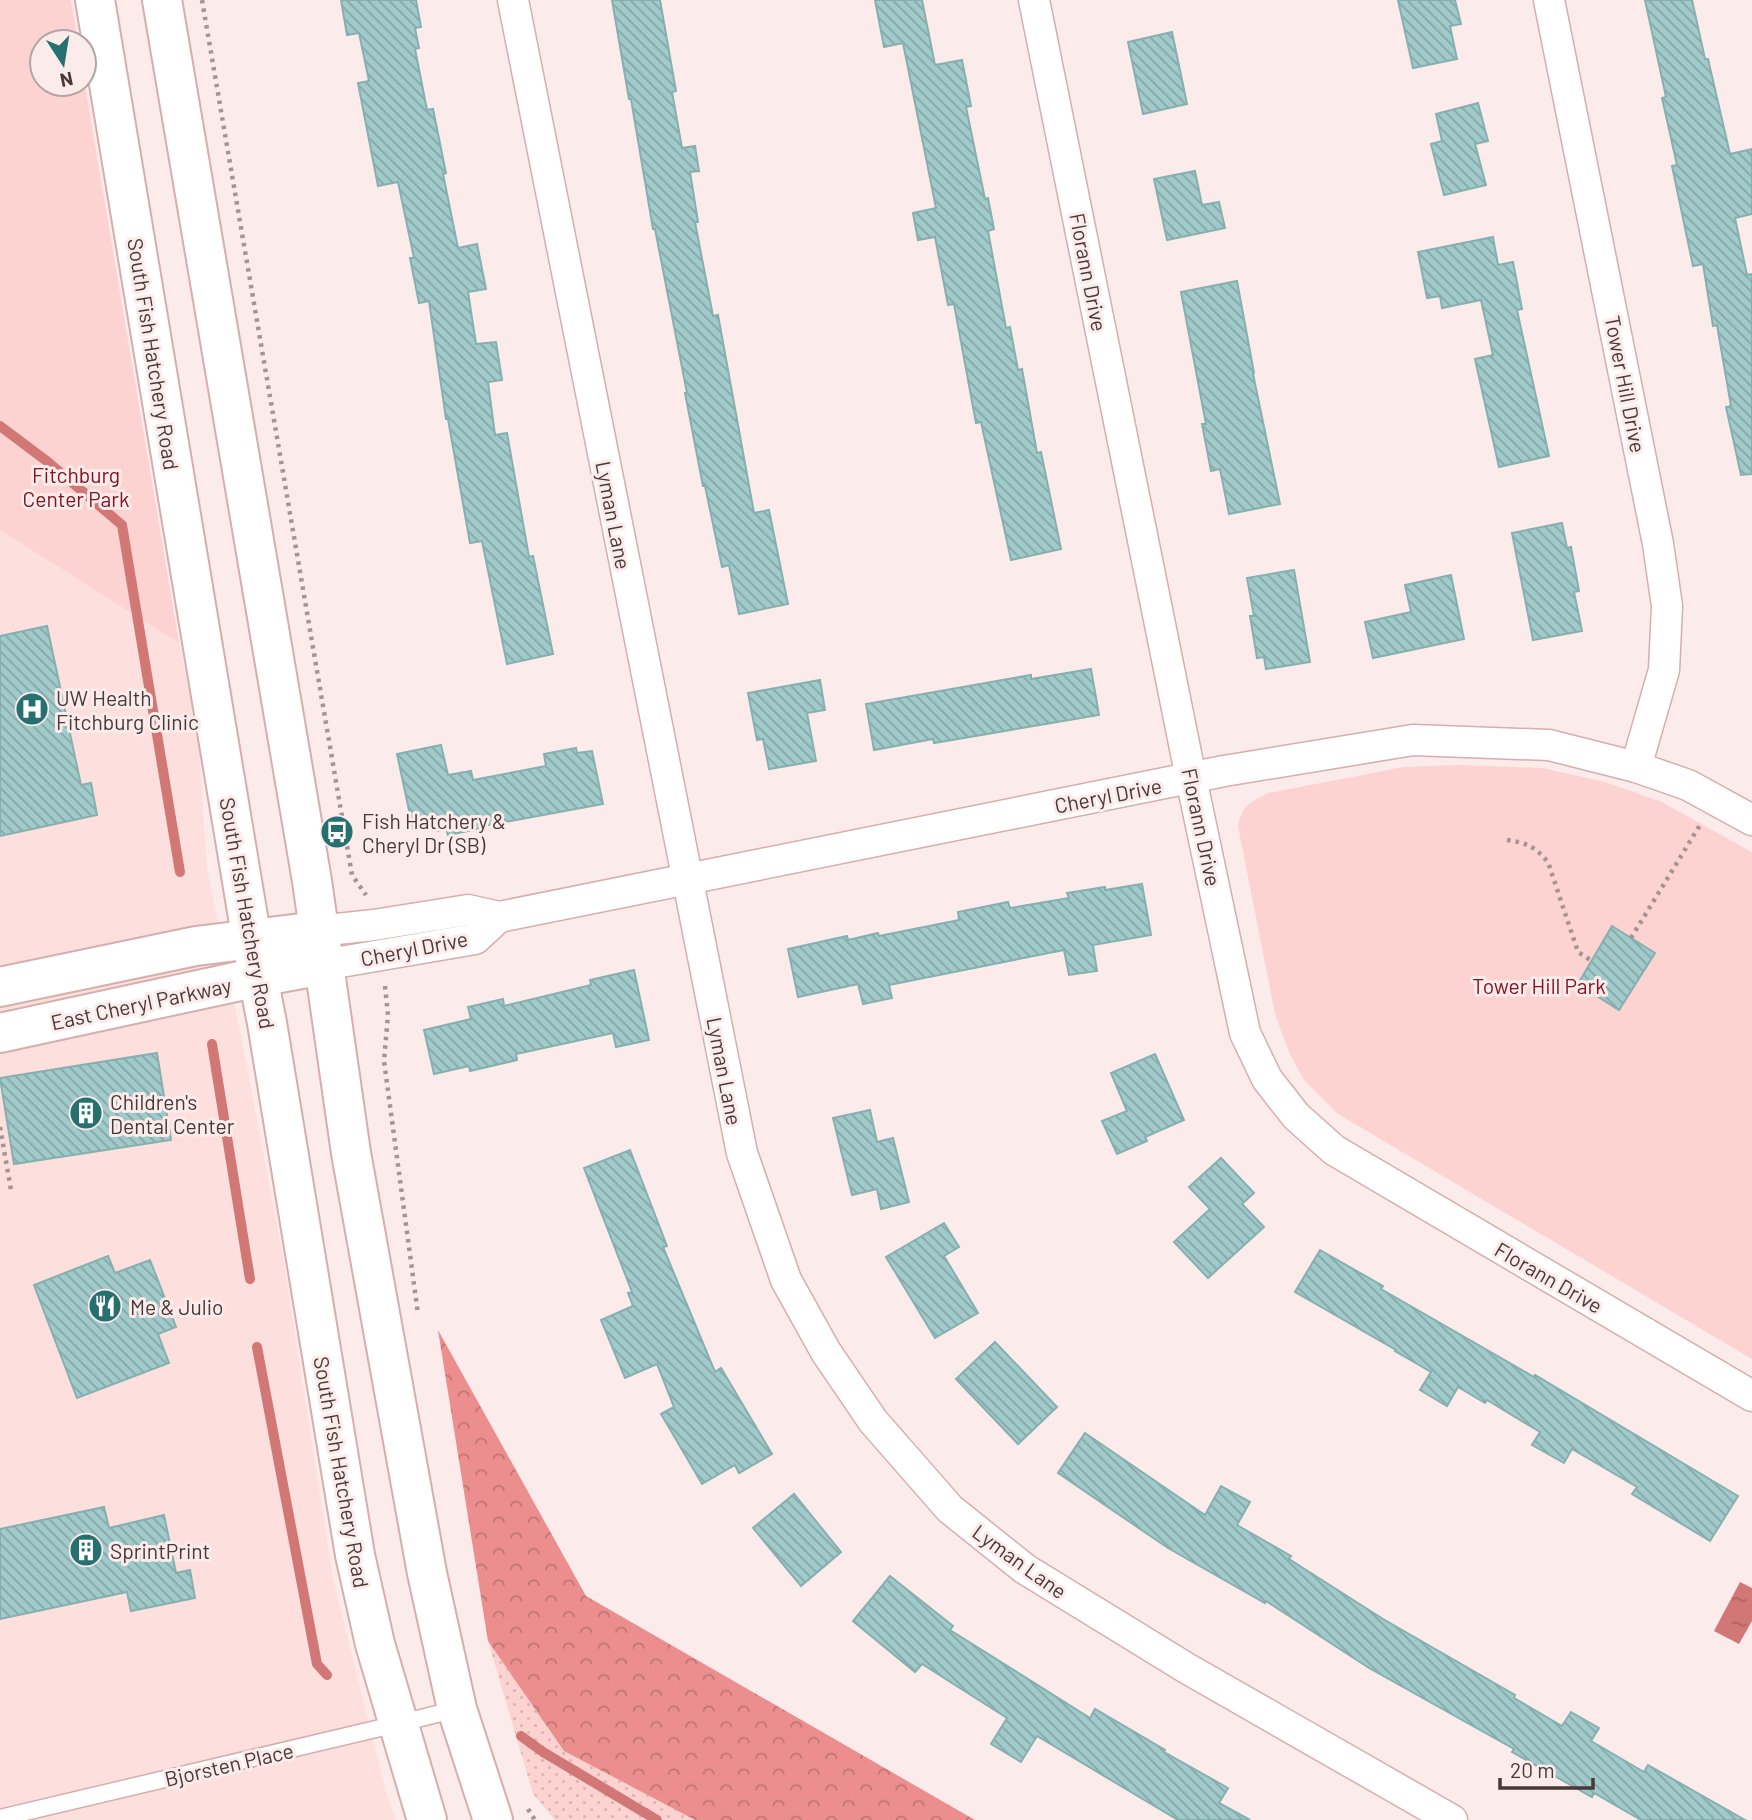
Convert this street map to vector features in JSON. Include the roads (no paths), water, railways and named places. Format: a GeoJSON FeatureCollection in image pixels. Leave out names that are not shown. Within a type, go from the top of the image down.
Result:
{"type":"FeatureCollection","features":[{"type":"Feature","properties":{"kind":"main road","name":"South Fish Hatchery Road"},"geometry":{"type":"LineString","coordinates":[[95,0],[355,1555],[375,1644],[427,1820]]}},
{"type":"Feature","properties":{"kind":"main road"},"geometry":{"type":"LineString","coordinates":[[162,0],[312,881],[351,1153],[426,1573],[457,1709],[506,1809]]}},
{"type":"Feature","properties":{"kind":"main road","name":"East Cheryl Parkway"},"geometry":{"type":"LineString","coordinates":[[0,987],[196,946],[252,940],[320,948]]}},
{"type":"Feature","properties":{"kind":"main road","name":"East Cheryl Parkway"},"geometry":{"type":"LineString","coordinates":[[0,1033],[258,977],[320,948]]}},
{"type":"Feature","properties":{"kind":"street","name":"Lyman Lane"},"geometry":{"type":"LineString","coordinates":[[513,0],[742,1153],[786,1280],[826,1352],[873,1421],[950,1509],[1025,1569],[1188,1669],[1452,1820]]}},
{"type":"Feature","properties":{"kind":"street","name":"Florann Drive"},"geometry":{"type":"LineString","coordinates":[[1034,0],[1245,1033],[1267,1079],[1296,1116],[1334,1150],[1752,1396]]}},
{"type":"Feature","properties":{"kind":"street","name":"Tower Hill Drive"},"geometry":{"type":"LineString","coordinates":[[1549,0],[1658,544],[1667,606],[1664,670],[1636,767]]}},
{"type":"Feature","properties":{"kind":"street","name":"Cheryl Drive"},"geometry":{"type":"LineString","coordinates":[[320,948],[374,925],[468,909],[499,917],[1224,771],[1413,740],[1549,745],[1636,767],[1688,785],[1752,820]]}},
{"type":"Feature","properties":{"kind":"lane","name":"Bjorsten Place"},"geometry":{"type":"LineString","coordinates":[[0,1818],[457,1709]]}},
{"type":"Feature","properties":{"kind":"water"},"geometry":{"type":"Polygon","coordinates":[[[1740,1582],[1752,1588],[1752,1621],[1739,1644],[1714,1631],[1740,1582]]]}},
{"type":"Feature","properties":{"kind":"waterway"},"geometry":{"type":"LineString","coordinates":[[0,426],[48,462],[122,525],[180,872]]}},
{"type":"Feature","properties":{"kind":"waterway"},"geometry":{"type":"LineString","coordinates":[[212,1044],[250,1279]]}},
{"type":"Feature","properties":{"kind":"waterway"},"geometry":{"type":"LineString","coordinates":[[257,1347],[317,1664],[327,1675]]}},
{"type":"Feature","properties":{"kind":"waterway"},"geometry":{"type":"LineString","coordinates":[[521,1736],[657,1820]]}},
{"type":"Feature","properties":{"kind":"place","name":"UW Health Fitchburg Clinic"},"geometry":{"type":"Point","coordinates":[32,709]}},
{"type":"Feature","properties":{"kind":"place","name":"Fish Hatchery & Cheryl Dr (SB)"},"geometry":{"type":"Point","coordinates":[337,832]}},
{"type":"Feature","properties":{"kind":"place","name":"Children's Dental Center"},"geometry":{"type":"Point","coordinates":[86,1113]}},
{"type":"Feature","properties":{"kind":"place","name":"Me & Julio"},"geometry":{"type":"Point","coordinates":[105,1306]}},
{"type":"Feature","properties":{"kind":"place","name":"SprintPrint"},"geometry":{"type":"Point","coordinates":[86,1550]}},
{"type":"Feature","properties":{"kind":"park label","name":"Fitchburg Center Park"},"geometry":{"type":"Point","coordinates":[76,486]}},
{"type":"Feature","properties":{"kind":"park label","name":"Tower Hill Park"},"geometry":{"type":"Point","coordinates":[1539,985]}}]}
